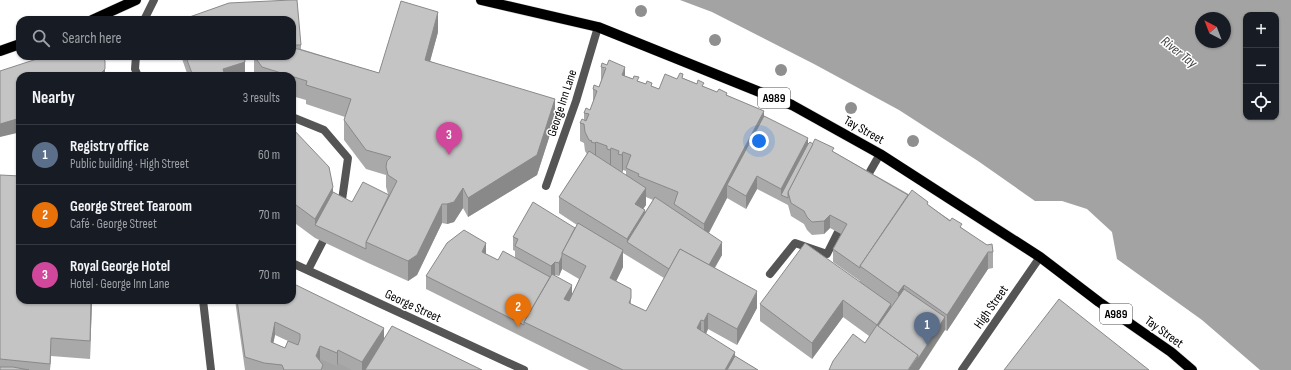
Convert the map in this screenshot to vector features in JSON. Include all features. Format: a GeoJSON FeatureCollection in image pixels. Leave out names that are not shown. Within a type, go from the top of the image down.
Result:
{"type":"FeatureCollection","features":[{"type":"Feature","properties":{"kind":"main road"},"geometry":{"type":"LineString","coordinates":[[101,16],[136,0]]}},
{"type":"Feature","properties":{"kind":"main road","name":"Tay Street"},"geometry":{"type":"LineString","coordinates":[[481,0],[598,27],[792,105],[880,154],[1040,257],[1098,302],[1171,352],[1192,370]]}},
{"type":"Feature","properties":{"kind":"main road"},"geometry":{"type":"LineString","coordinates":[[0,51],[16,45]]}},
{"type":"Feature","properties":{"kind":"street"},"geometry":{"type":"LineString","coordinates":[[146,16],[154,0]]}},
{"type":"Feature","properties":{"kind":"street","name":"George Inn Lane"},"geometry":{"type":"LineString","coordinates":[[546,186],[576,101],[598,27]]}},
{"type":"Feature","properties":{"kind":"street"},"geometry":{"type":"LineString","coordinates":[[136,60],[136,72]]}},
{"type":"Feature","properties":{"kind":"street"},"geometry":{"type":"LineString","coordinates":[[296,119],[324,130],[348,158],[341,209]]}},
{"type":"Feature","properties":{"kind":"street"},"geometry":{"type":"LineString","coordinates":[[864,183],[880,154]]}},
{"type":"Feature","properties":{"kind":"street"},"geometry":{"type":"LineString","coordinates":[[770,274],[795,243],[826,254],[838,232]]}},
{"type":"Feature","properties":{"kind":"street"},"geometry":{"type":"LineString","coordinates":[[308,270],[323,242]]}},
{"type":"Feature","properties":{"kind":"street","name":"High Street"},"geometry":{"type":"LineString","coordinates":[[962,370],[1040,257]]}},
{"type":"Feature","properties":{"kind":"street","name":"George Street"},"geometry":{"type":"LineString","coordinates":[[296,265],[524,370]]}},
{"type":"Feature","properties":{"kind":"street"},"geometry":{"type":"LineString","coordinates":[[203,304],[211,370]]}},
{"type":"Feature","properties":{"kind":"water","name":"River Tay"},"geometry":{"type":"Polygon","coordinates":[[[680,0],[1291,0],[1291,370],[1260,370],[1202,320],[1117,259],[1112,232],[1087,209],[1062,201],[1035,201],[978,161],[899,110],[814,64],[712,12],[680,0]]]}},
{"type":"Feature","properties":{"kind":"building"},"geometry":{"type":"Polygon","coordinates":[[[297,0],[301,45],[296,45],[296,16],[192,16],[229,3],[297,0]]]}},
{"type":"Feature","properties":{"kind":"building"},"geometry":{"type":"Polygon","coordinates":[[[401,1],[438,12],[425,60],[555,99],[537,155],[468,198],[463,188],[454,202],[442,204],[417,255],[408,261],[366,242],[397,181],[388,175],[386,167],[387,161],[391,157],[366,150],[344,120],[351,99],[306,85],[307,81],[296,78],[296,72],[278,72],[262,67],[257,60],[296,60],[296,49],[379,73],[401,1]]]}},
{"type":"Feature","properties":{"kind":"building"},"geometry":{"type":"Polygon","coordinates":[[[34,60],[105,61],[105,69],[102,72],[16,72],[16,119],[0,124],[0,71],[34,60]]]}},
{"type":"Feature","properties":{"kind":"building"},"geometry":{"type":"Polygon","coordinates":[[[187,60],[245,60],[245,62],[223,69],[224,72],[192,72],[187,60]]]}},
{"type":"Feature","properties":{"kind":"building"},"geometry":{"type":"Polygon","coordinates":[[[609,60],[625,67],[622,75],[633,79],[634,76],[639,77],[637,81],[646,84],[647,81],[652,83],[651,86],[659,89],[665,74],[677,79],[680,73],[683,74],[682,78],[697,84],[698,80],[704,83],[702,86],[717,92],[719,89],[727,93],[726,95],[764,111],[704,224],[674,204],[678,192],[638,176],[639,174],[626,168],[631,155],[623,152],[622,155],[618,154],[619,151],[611,148],[610,150],[607,149],[607,146],[596,142],[591,142],[592,141],[589,140],[585,132],[584,124],[580,123],[582,119],[586,121],[589,114],[584,113],[586,108],[590,110],[597,91],[593,89],[594,85],[599,87],[606,68],[601,67],[602,63],[607,65],[609,60]]]}},
{"type":"Feature","properties":{"kind":"building"},"geometry":{"type":"Polygon","coordinates":[[[764,116],[808,138],[781,189],[757,176],[746,196],[727,185],[764,116]]]}},
{"type":"Feature","properties":{"kind":"building"},"geometry":{"type":"Polygon","coordinates":[[[296,132],[329,167],[333,187],[315,219],[296,205],[296,132]]]}},
{"type":"Feature","properties":{"kind":"building"},"geometry":{"type":"Polygon","coordinates":[[[815,139],[834,148],[832,151],[908,195],[860,268],[833,249],[847,224],[830,215],[824,221],[812,222],[804,211],[791,203],[788,192],[815,139]]]}},
{"type":"Feature","properties":{"kind":"building"},"geometry":{"type":"Polygon","coordinates":[[[810,142],[813,144],[788,192],[788,198],[781,195],[808,144],[810,142]]]}},
{"type":"Feature","properties":{"kind":"building"},"geometry":{"type":"Polygon","coordinates":[[[589,151],[646,188],[635,204],[645,210],[627,239],[559,197],[589,151]]]}},
{"type":"Feature","properties":{"kind":"building"},"geometry":{"type":"Polygon","coordinates":[[[0,175],[16,176],[16,304],[91,304],[90,341],[51,338],[50,364],[0,359],[0,175]]]}},
{"type":"Feature","properties":{"kind":"building"},"geometry":{"type":"Polygon","coordinates":[[[363,182],[389,195],[366,242],[366,249],[315,225],[333,192],[352,202],[363,182]]]}},
{"type":"Feature","properties":{"kind":"building"},"geometry":{"type":"Polygon","coordinates":[[[912,190],[928,202],[927,204],[950,221],[952,218],[962,224],[960,227],[987,245],[992,244],[993,252],[988,252],[947,315],[904,285],[898,293],[860,266],[912,190]]]}},
{"type":"Feature","properties":{"kind":"building"},"geometry":{"type":"Polygon","coordinates":[[[655,197],[722,242],[709,265],[680,249],[669,269],[627,242],[655,197]]]}},
{"type":"Feature","properties":{"kind":"building"},"geometry":{"type":"Polygon","coordinates":[[[533,202],[575,228],[562,253],[559,263],[555,262],[551,266],[515,246],[518,239],[513,237],[533,202]]]}},
{"type":"Feature","properties":{"kind":"building"},"geometry":{"type":"Polygon","coordinates":[[[578,223],[623,250],[610,278],[631,289],[631,298],[629,303],[646,311],[680,249],[757,291],[737,329],[708,313],[704,321],[701,320],[697,328],[735,352],[725,370],[623,370],[524,322],[552,274],[572,285],[564,299],[569,301],[586,266],[562,253],[578,223]]]}},
{"type":"Feature","properties":{"kind":"building"},"geometry":{"type":"Polygon","coordinates":[[[464,230],[486,243],[482,252],[498,260],[503,251],[550,277],[524,322],[524,325],[426,276],[447,243],[464,230]]]}},
{"type":"Feature","properties":{"kind":"building"},"geometry":{"type":"Polygon","coordinates":[[[805,243],[891,304],[877,325],[843,300],[812,343],[760,304],[805,243]]]}},
{"type":"Feature","properties":{"kind":"building"},"geometry":{"type":"Polygon","coordinates":[[[296,285],[384,328],[362,362],[338,350],[337,353],[320,346],[316,356],[323,365],[321,370],[284,370],[282,365],[264,363],[245,357],[238,304],[296,304],[296,285]],[[275,322],[271,342],[285,348],[288,341],[298,345],[300,334],[275,322]]]}},
{"type":"Feature","properties":{"kind":"building"},"geometry":{"type":"Polygon","coordinates":[[[904,289],[945,317],[918,359],[918,355],[878,326],[904,289]]]}},
{"type":"Feature","properties":{"kind":"building"},"geometry":{"type":"Polygon","coordinates":[[[1059,299],[1149,370],[1004,370],[1059,299]]]}},
{"type":"Feature","properties":{"kind":"building"},"geometry":{"type":"Polygon","coordinates":[[[877,325],[918,355],[908,370],[829,370],[833,361],[853,334],[865,343],[877,325]]]}},
{"type":"Feature","properties":{"kind":"building"},"geometry":{"type":"Polygon","coordinates":[[[392,326],[482,370],[365,370],[392,326]]]}},
{"type":"Feature","properties":{"kind":"building"},"geometry":{"type":"Polygon","coordinates":[[[735,356],[758,370],[727,370],[735,356]]]}},
{"type":"Feature","properties":{"kind":"building"},"geometry":{"type":"Polygon","coordinates":[[[0,367],[13,367],[29,370],[0,370],[0,367]]]}},
{"type":"Feature","properties":{"kind":"waterway"},"geometry":{"type":"LineString","coordinates":[[329,370],[331,365]]}},
{"type":"Feature","properties":{"kind":"place","name":"Royal George Hotel"},"geometry":{"type":"Point","coordinates":[449,155]}},
{"type":"Feature","properties":{"kind":"place","name":"George Street Tearoom"},"geometry":{"type":"Point","coordinates":[518,327]}},
{"type":"Feature","properties":{"kind":"place","name":"Registry office"},"geometry":{"type":"Point","coordinates":[927,345]}}]}
